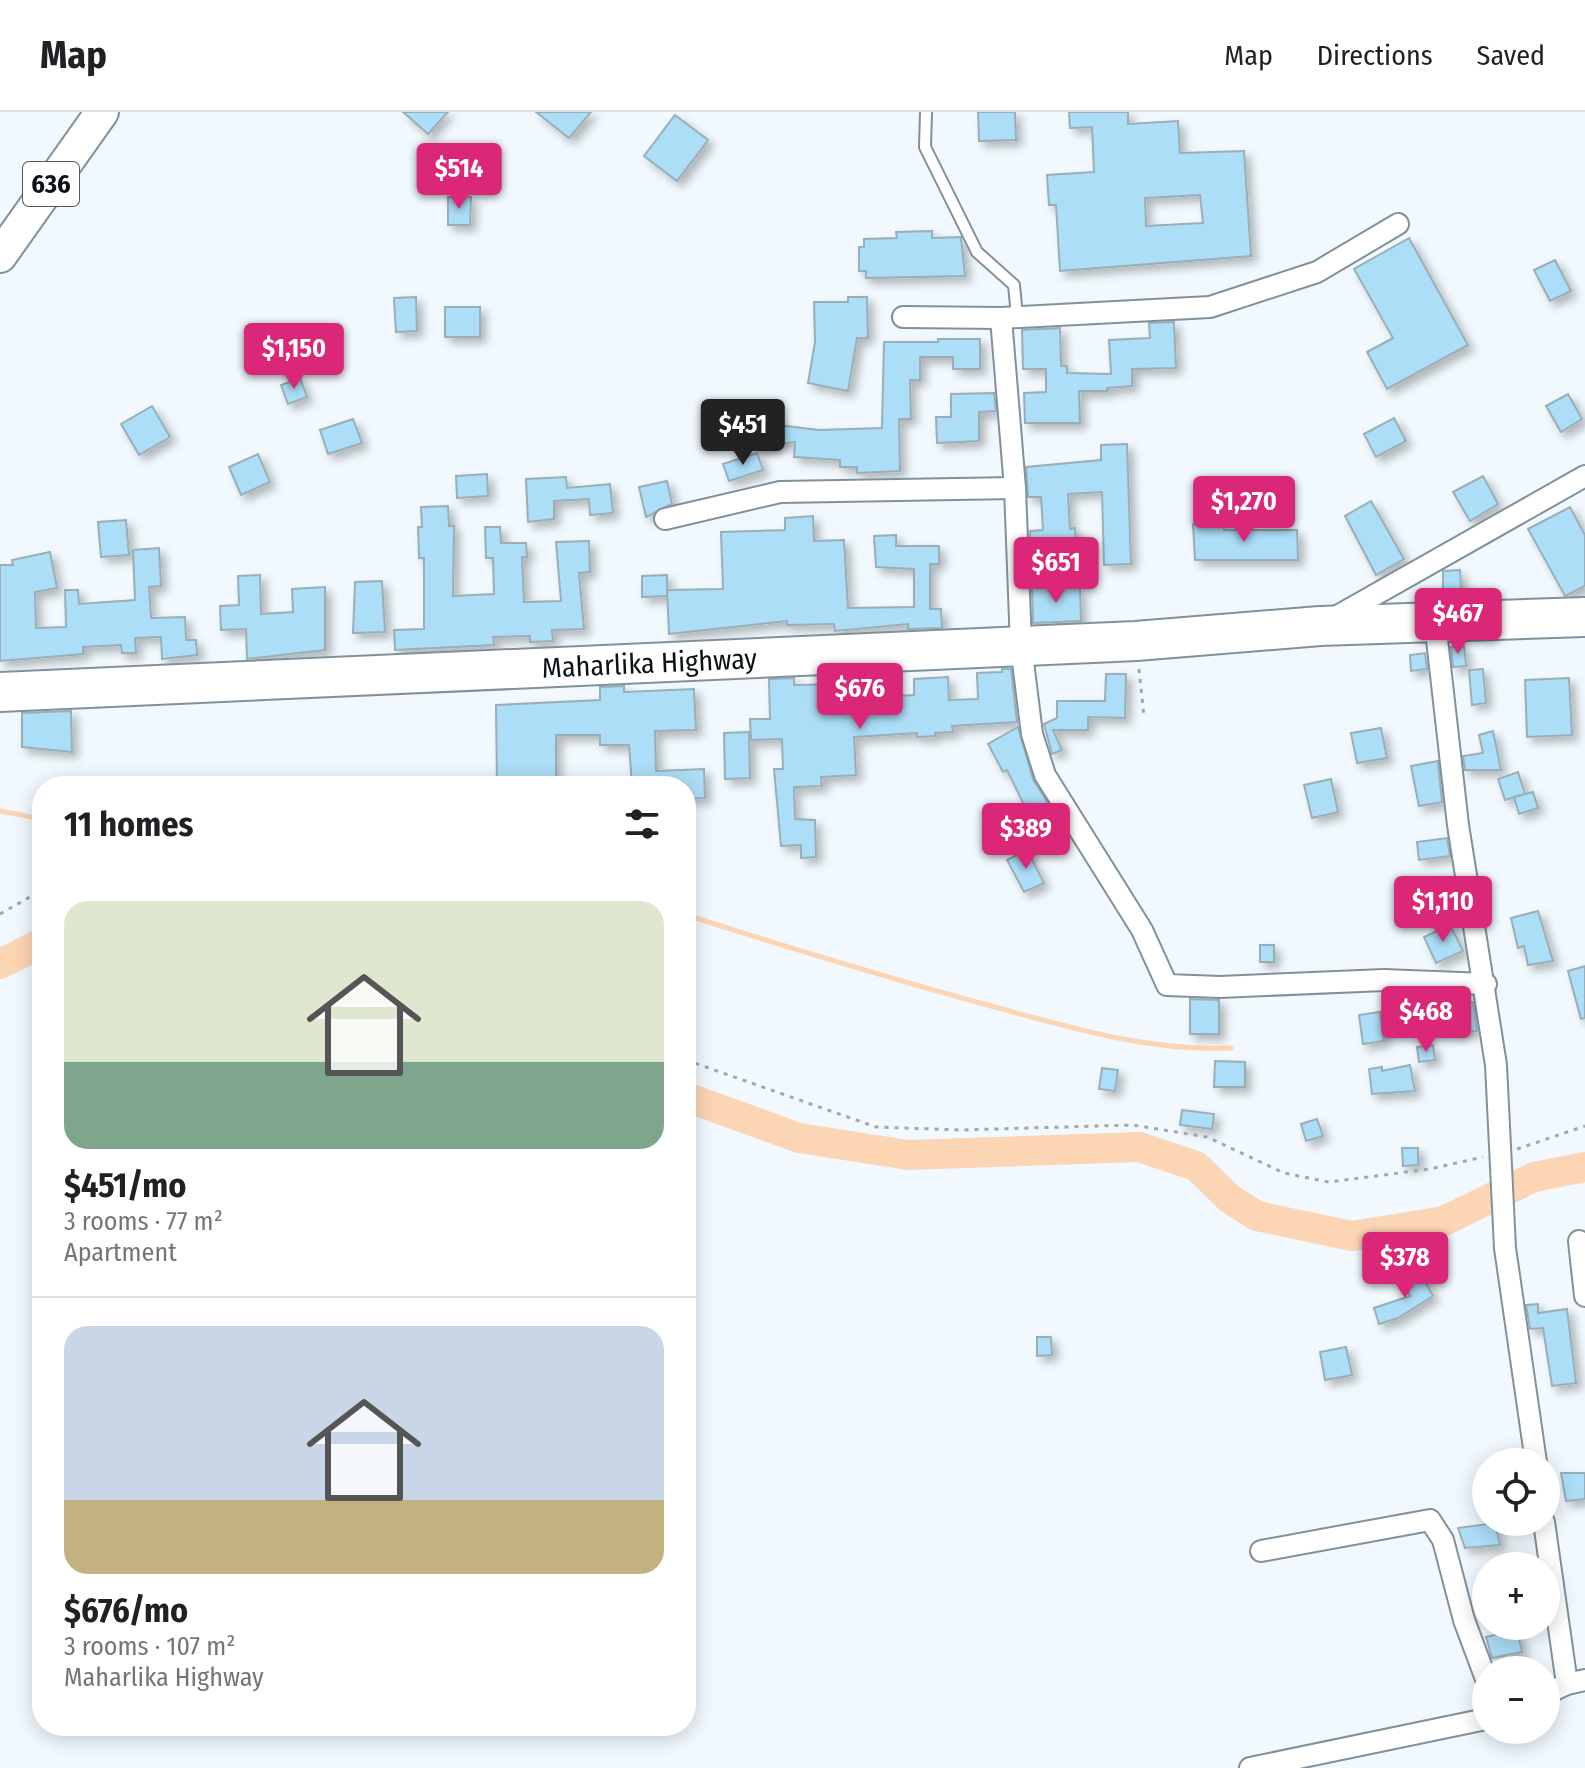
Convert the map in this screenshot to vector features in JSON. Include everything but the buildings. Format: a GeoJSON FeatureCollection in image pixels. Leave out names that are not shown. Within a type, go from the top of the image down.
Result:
{"type":"FeatureCollection","features":[{"type":"Feature","properties":{"kind":"highway","name":"Maharlika Highway"},"geometry":{"type":"LineString","coordinates":[[0,692],[1136,641],[1320,626],[1585,617]]}},
{"type":"Feature","properties":{"kind":"main road","name":"636"},"geometry":{"type":"LineString","coordinates":[[0,256],[102,112]]}},
{"type":"Feature","properties":{"kind":"street"},"geometry":{"type":"LineString","coordinates":[[903,317],[1009,317],[1210,307],[1317,272],[1398,224]]}},
{"type":"Feature","properties":{"kind":"street"},"geometry":{"type":"LineString","coordinates":[[1009,317],[1021,646],[1032,734],[1045,775],[1142,930],[1167,985],[1220,987],[1384,980],[1486,984]]}},
{"type":"Feature","properties":{"kind":"street"},"geometry":{"type":"LineString","coordinates":[[1320,626],[1585,476]]}},
{"type":"Feature","properties":{"kind":"street"},"geometry":{"type":"LineString","coordinates":[[665,519],[780,492],[1015,488]]}},
{"type":"Feature","properties":{"kind":"street"},"geometry":{"type":"LineString","coordinates":[[1435,622],[1458,825],[1486,984],[1496,1065],[1498,1156],[1505,1248],[1534,1448]]}},
{"type":"Feature","properties":{"kind":"street"},"geometry":{"type":"LineString","coordinates":[[1579,1241],[1585,1296]]}},
{"type":"Feature","properties":{"kind":"street"},"geometry":{"type":"LineString","coordinates":[[1261,1551],[1430,1520],[1443,1540],[1464,1620],[1477,1656]]}},
{"type":"Feature","properties":{"kind":"street"},"geometry":{"type":"LineString","coordinates":[[1547,1536],[1576,1682]]}},
{"type":"Feature","properties":{"kind":"street"},"geometry":{"type":"LineString","coordinates":[[1250,1768],[1472,1722]]}},
{"type":"Feature","properties":{"kind":"lane"},"geometry":{"type":"LineString","coordinates":[[926,112],[925,147],[977,252],[1014,285],[1009,317]]}},
{"type":"Feature","properties":{"kind":"path"},"geometry":{"type":"LineString","coordinates":[[1136,641],[1144,717]]}},
{"type":"Feature","properties":{"kind":"path"},"geometry":{"type":"LineString","coordinates":[[0,914],[32,896]]}},
{"type":"Feature","properties":{"kind":"path"},"geometry":{"type":"LineString","coordinates":[[696,1064],[876,1127],[961,1130],[1133,1125],[1207,1137],[1284,1173],[1329,1182],[1430,1169],[1498,1156],[1585,1126]]}},
{"type":"Feature","properties":{"kind":"waterway"},"geometry":{"type":"LineString","coordinates":[[0,811],[32,817]]}},
{"type":"Feature","properties":{"kind":"waterway"},"geometry":{"type":"LineString","coordinates":[[696,918],[1080,1030],[1170,1046],[1231,1048]]}},
{"type":"Feature","properties":{"kind":"waterway"},"geometry":{"type":"LineString","coordinates":[[0,964],[32,948]]}},
{"type":"Feature","properties":{"kind":"waterway"},"geometry":{"type":"LineString","coordinates":[[696,1101],[799,1138],[908,1155],[1139,1147],[1196,1166],[1230,1199],[1257,1216],[1352,1236],[1444,1221],[1534,1177],[1585,1167]]}}]}
